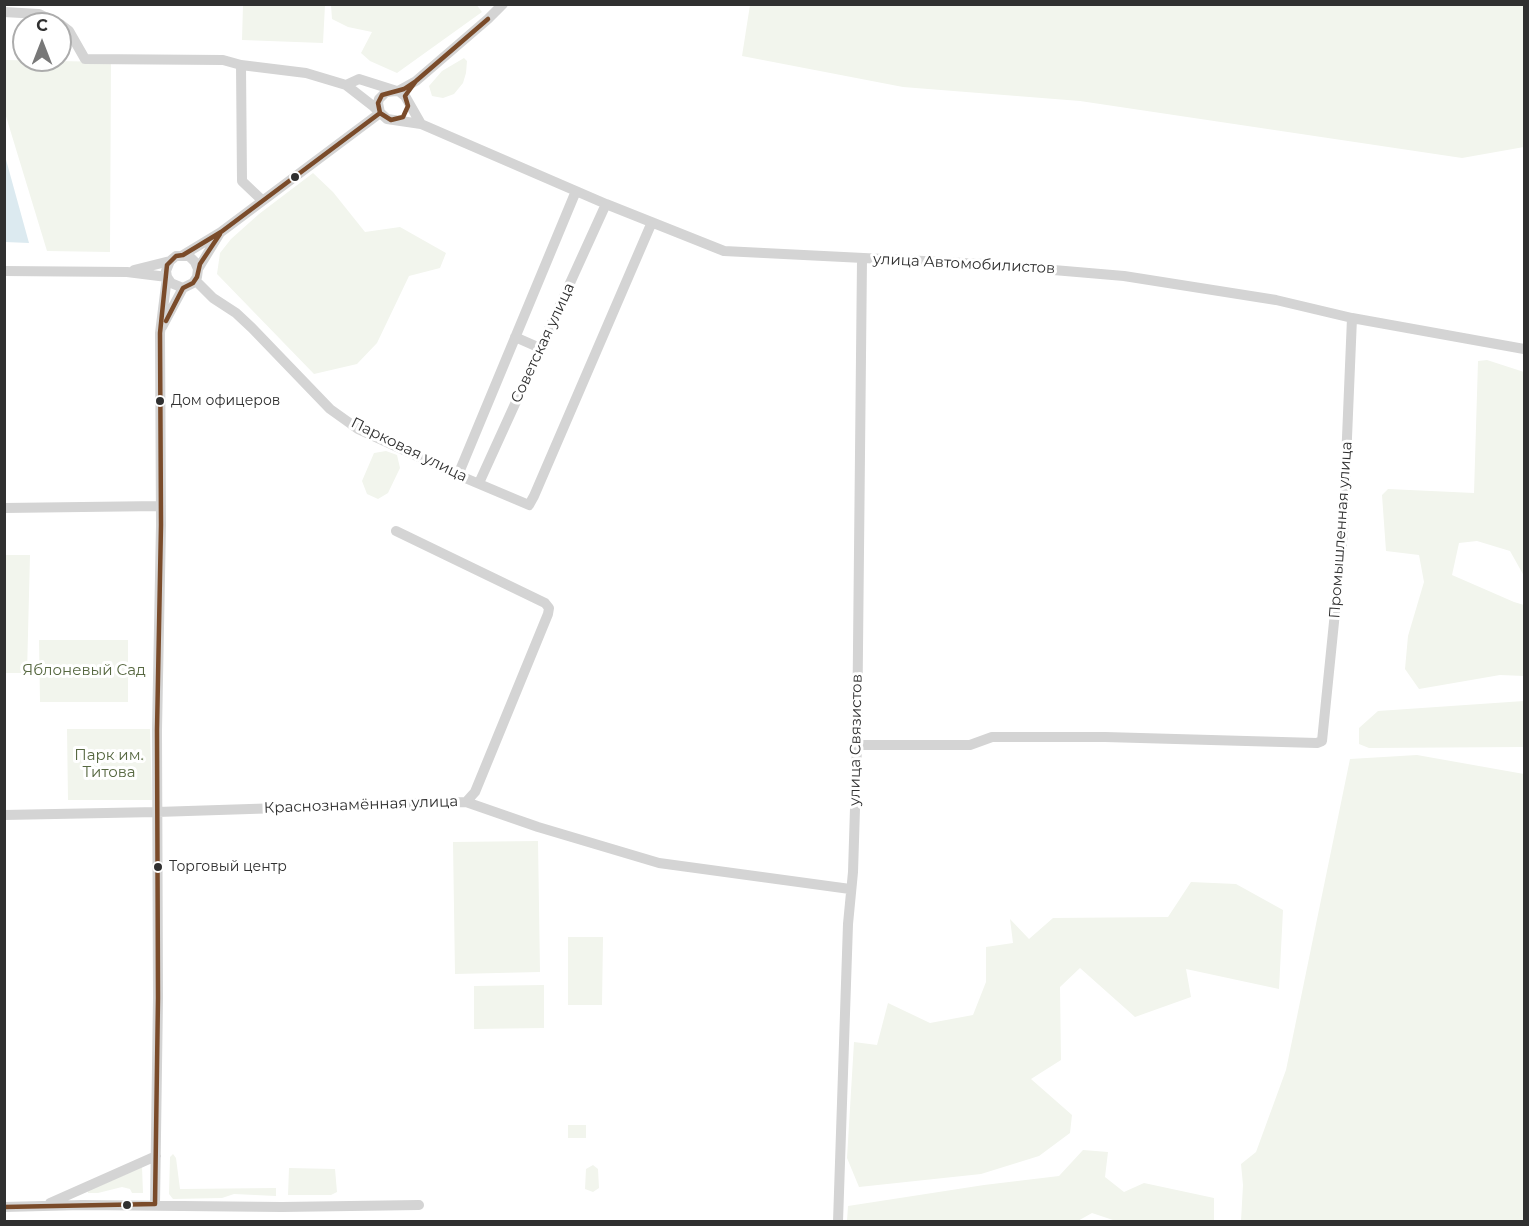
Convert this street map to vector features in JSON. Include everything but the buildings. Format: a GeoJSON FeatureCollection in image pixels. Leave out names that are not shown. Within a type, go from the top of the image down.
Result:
{"type":"FeatureCollection","features":[{"type":"Feature","properties":{"kind":"street"},"geometry":{"type":"LineString","coordinates":[[380,113],[379,99],[386,92],[401,94],[503,4]]}},
{"type":"Feature","properties":{"kind":"street"},"geometry":{"type":"LineString","coordinates":[[72,36],[85,59],[223,60],[241,65],[306,73],[346,85],[387,119],[396,120],[405,114],[408,106],[401,94]]}},
{"type":"Feature","properties":{"kind":"street"},"geometry":{"type":"LineString","coordinates":[[241,65],[242,181],[262,201]]}},
{"type":"Feature","properties":{"kind":"street"},"geometry":{"type":"LineString","coordinates":[[346,85],[359,79],[401,94],[421,124]]}},
{"type":"Feature","properties":{"kind":"street"},"geometry":{"type":"LineString","coordinates":[[128,272],[170,261],[220,232],[380,113]]}},
{"type":"Feature","properties":{"kind":"street","name":"улица Автомобилистов"},"geometry":{"type":"LineString","coordinates":[[396,120],[421,124],[606,204],[724,251],[983,264],[1124,276],[1276,300],[1352,318],[1524,349]]}},
{"type":"Feature","properties":{"kind":"street"},"geometry":{"type":"LineString","coordinates":[[458,475],[576,191]]}},
{"type":"Feature","properties":{"kind":"street","name":"Советская улица"},"geometry":{"type":"LineString","coordinates":[[479,483],[606,204]]}},
{"type":"Feature","properties":{"kind":"street","name":"Парковая улица"},"geometry":{"type":"LineString","coordinates":[[197,274],[213,298],[236,313],[330,409],[358,429],[529,505],[652,222]]}},
{"type":"Feature","properties":{"kind":"street"},"geometry":{"type":"LineString","coordinates":[[160,333],[183,288],[193,283],[220,232]]}},
{"type":"Feature","properties":{"kind":"street"},"geometry":{"type":"LineString","coordinates":[[183,255],[191,258],[197,274]]}},
{"type":"Feature","properties":{"kind":"street","name":"улица Связистов"},"geometry":{"type":"LineString","coordinates":[[838,1221],[857,745],[862,259]]}},
{"type":"Feature","properties":{"kind":"street"},"geometry":{"type":"LineString","coordinates":[[155,1204],[158,998],[155,506],[160,333],[166,271],[170,261]]}},
{"type":"Feature","properties":{"kind":"street"},"geometry":{"type":"LineString","coordinates":[[4,271],[128,272],[167,277],[171,283],[183,288]]}},
{"type":"Feature","properties":{"kind":"street","name":"Промышленная улица"},"geometry":{"type":"LineString","coordinates":[[857,745],[970,745],[992,737],[1105,737],[1317,743],[1322,741],[1343,533],[1352,318]]}},
{"type":"Feature","properties":{"kind":"street"},"geometry":{"type":"LineString","coordinates":[[515,337],[540,348]]}},
{"type":"Feature","properties":{"kind":"street"},"geometry":{"type":"LineString","coordinates":[[4,508],[155,506]]}},
{"type":"Feature","properties":{"kind":"street"},"geometry":{"type":"LineString","coordinates":[[396,531],[545,603],[549,608],[475,792],[466,802]]}},
{"type":"Feature","properties":{"kind":"street","name":"Краснознамённая улица"},"geometry":{"type":"LineString","coordinates":[[4,815],[466,802],[659,864],[850,890]]}},
{"type":"Feature","properties":{"kind":"street"},"geometry":{"type":"LineString","coordinates":[[45,1206],[156,1156]]}},
{"type":"Feature","properties":{"kind":"street"},"geometry":{"type":"LineString","coordinates":[[81,1188],[82,1204]]}},
{"type":"Feature","properties":{"kind":"street"},"geometry":{"type":"LineString","coordinates":[[4,1207],[82,1204],[282,1207],[419,1205]]}},
{"type":"Feature","properties":{"kind":"green space"},"geometry":{"type":"Polygon","coordinates":[[[476,4],[482,12],[397,73],[370,61],[361,53],[372,32],[348,27],[332,19],[331,5],[476,4]]]}},
{"type":"Feature","properties":{"kind":"green space"},"geometry":{"type":"Polygon","coordinates":[[[243,5],[325,5],[323,43],[242,40],[243,5]]]}},
{"type":"Feature","properties":{"kind":"green space"},"geometry":{"type":"Polygon","coordinates":[[[750,5],[1524,5],[1524,147],[1462,158],[1080,101],[903,87],[742,56],[750,5]]]}},
{"type":"Feature","properties":{"kind":"green space"},"geometry":{"type":"Polygon","coordinates":[[[464,58],[467,61],[466,73],[463,83],[454,94],[443,98],[432,96],[429,86],[442,71],[464,58]]]}},
{"type":"Feature","properties":{"kind":"green space"},"geometry":{"type":"Polygon","coordinates":[[[4,60],[12,60],[12,72],[72,72],[72,61],[111,62],[110,252],[47,251],[5,113],[4,60]]]}},
{"type":"Feature","properties":{"kind":"green space"},"geometry":{"type":"Polygon","coordinates":[[[313,173],[333,192],[365,232],[400,227],[446,253],[440,268],[409,276],[377,343],[357,364],[314,374],[217,274],[220,253],[231,239],[259,214],[313,173]]]}},
{"type":"Feature","properties":{"kind":"green space"},"geometry":{"type":"Polygon","coordinates":[[[1487,360],[1524,372],[1524,576],[1510,551],[1477,541],[1459,543],[1452,575],[1524,605],[1524,676],[1500,675],[1419,689],[1405,669],[1408,636],[1424,582],[1419,555],[1386,551],[1382,495],[1388,489],[1474,493],[1478,361],[1487,360]]]}},
{"type":"Feature","properties":{"kind":"green space"},"geometry":{"type":"Polygon","coordinates":[[[386,451],[397,455],[400,468],[388,493],[378,499],[367,494],[362,481],[374,453],[386,451]]]}},
{"type":"Feature","properties":{"kind":"green space"},"geometry":{"type":"Polygon","coordinates":[[[5,555],[30,555],[27,673],[5,673],[5,555]]]}},
{"type":"Feature","properties":{"kind":"green space","name":"Яблоневый Сад"},"geometry":{"type":"Polygon","coordinates":[[[39,640],[128,640],[128,702],[40,702],[39,640]]]}},
{"type":"Feature","properties":{"kind":"green space"},"geometry":{"type":"Polygon","coordinates":[[[1524,701],[1524,747],[1369,748],[1359,744],[1359,728],[1378,711],[1524,701]]]}},
{"type":"Feature","properties":{"kind":"green space","name":"Парк им. Титова"},"geometry":{"type":"Polygon","coordinates":[[[67,729],[150,729],[152,800],[68,800],[67,729]]]}},
{"type":"Feature","properties":{"kind":"green space"},"geometry":{"type":"Polygon","coordinates":[[[1417,755],[1524,774],[1524,1221],[1241,1221],[1243,1185],[1241,1164],[1256,1152],[1286,1070],[1350,759],[1417,755]]]}},
{"type":"Feature","properties":{"kind":"green space"},"geometry":{"type":"Polygon","coordinates":[[[538,841],[540,972],[455,974],[453,842],[538,841]]]}},
{"type":"Feature","properties":{"kind":"green space"},"geometry":{"type":"Polygon","coordinates":[[[1191,882],[1236,884],[1283,910],[1279,989],[1186,969],[1191,997],[1135,1017],[1080,968],[1060,987],[1061,1060],[1031,1079],[1072,1115],[1070,1133],[1039,1156],[981,1174],[859,1187],[847,1158],[854,1042],[877,1045],[888,1003],[930,1023],[973,1015],[986,982],[986,947],[1013,943],[1010,919],[1029,939],[1053,918],[1168,917],[1191,882]]]}},
{"type":"Feature","properties":{"kind":"green space"},"geometry":{"type":"Polygon","coordinates":[[[568,937],[603,937],[602,1005],[568,1005],[568,937]]]}},
{"type":"Feature","properties":{"kind":"green space"},"geometry":{"type":"Polygon","coordinates":[[[544,985],[544,1028],[474,1029],[474,986],[544,985]]]}},
{"type":"Feature","properties":{"kind":"green space"},"geometry":{"type":"Polygon","coordinates":[[[568,1125],[586,1125],[586,1138],[568,1138],[568,1125]]]}},
{"type":"Feature","properties":{"kind":"green space"},"geometry":{"type":"Polygon","coordinates":[[[1083,1150],[1108,1152],[1105,1177],[1124,1192],[1144,1183],[1214,1198],[1214,1221],[1116,1221],[1092,1213],[1076,1222],[847,1221],[848,1206],[1059,1176],[1083,1150]]]}},
{"type":"Feature","properties":{"kind":"green space"},"geometry":{"type":"Polygon","coordinates":[[[173,1154],[176,1158],[180,1189],[276,1188],[276,1196],[234,1194],[222,1198],[173,1199],[169,1194],[170,1157],[173,1154]]]}},
{"type":"Feature","properties":{"kind":"green space"},"geometry":{"type":"Polygon","coordinates":[[[593,1165],[598,1169],[599,1188],[593,1192],[585,1189],[586,1169],[593,1165]]]}},
{"type":"Feature","properties":{"kind":"green space"},"geometry":{"type":"Polygon","coordinates":[[[142,1167],[143,1193],[132,1193],[130,1189],[122,1187],[88,1193],[88,1191],[142,1167]]]}},
{"type":"Feature","properties":{"kind":"green space"},"geometry":{"type":"Polygon","coordinates":[[[289,1168],[335,1169],[337,1192],[331,1195],[288,1195],[289,1168]]]}},
{"type":"Feature","properties":{"kind":"shaded area"},"geometry":{"type":"Polygon","coordinates":[[[5,156],[29,243],[5,242],[5,156]]]}},
{"type":"Feature","properties":{"kind":"transit line"},"geometry":{"type":"LineString","coordinates":[[416,81],[488,19]]}},
{"type":"Feature","properties":{"kind":"transit line"},"geometry":{"type":"LineString","coordinates":[[416,81],[488,19]]}},
{"type":"Feature","properties":{"kind":"transit line"},"geometry":{"type":"LineString","coordinates":[[416,81],[405,96],[408,106],[403,117],[391,120],[380,113],[378,103],[382,95],[404,89],[416,81]]}},
{"type":"Feature","properties":{"kind":"transit line"},"geometry":{"type":"LineString","coordinates":[[155,1204],[158,998],[157,730],[161,525],[160,333],[167,265],[176,256],[183,255],[221,232],[380,113]]}},
{"type":"Feature","properties":{"kind":"transit line"},"geometry":{"type":"LineString","coordinates":[[166,321],[183,288],[193,283],[197,277],[200,264],[220,234]]}},
{"type":"Feature","properties":{"kind":"transit line"},"geometry":{"type":"LineString","coordinates":[[4,1207],[155,1204]]}},
{"type":"Feature","properties":{"kind":"place","name":"Дом офицеров"},"geometry":{"type":"Point","coordinates":[160,401]}},
{"type":"Feature","properties":{"kind":"place","name":"Торговый центр"},"geometry":{"type":"Point","coordinates":[158,867]}}]}
